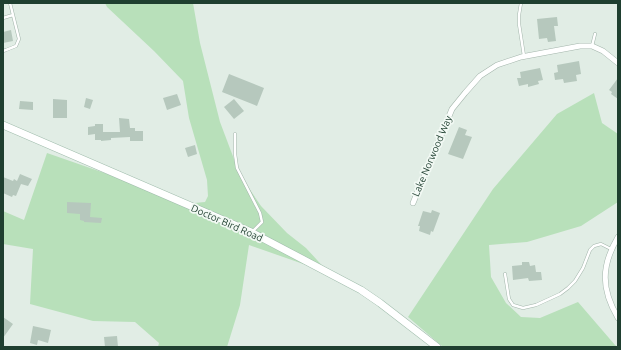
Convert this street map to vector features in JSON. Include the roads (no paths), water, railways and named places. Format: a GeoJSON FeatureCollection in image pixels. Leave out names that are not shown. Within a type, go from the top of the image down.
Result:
{"type":"FeatureCollection","features":[{"type":"Feature","properties":{"kind":"main road","name":"Doctor Bird Road"},"geometry":{"type":"LineString","coordinates":[[3,125],[251,232],[361,290],[437,347]]}},
{"type":"Feature","properties":{"kind":"street","name":"Lake Norwood Way"},"geometry":{"type":"LineString","coordinates":[[413,203],[452,110],[480,76],[497,65],[524,56],[580,46],[592,46]]}},
{"type":"Feature","properties":{"kind":"street"},"geometry":{"type":"LineString","coordinates":[[592,46],[603,51],[618,63]]}},
{"type":"Feature","properties":{"kind":"street"},"geometry":{"type":"LineString","coordinates":[[618,237],[611,249],[606,264],[605,277],[607,294],[618,318]]}},
{"type":"Feature","properties":{"kind":"lane"},"geometry":{"type":"LineString","coordinates":[[3,51],[16,46],[19,39],[10,3]]}},
{"type":"Feature","properties":{"kind":"lane"},"geometry":{"type":"LineString","coordinates":[[520,3],[519,24],[524,56]]}},
{"type":"Feature","properties":{"kind":"lane"},"geometry":{"type":"LineString","coordinates":[[3,18],[13,15]]}},
{"type":"Feature","properties":{"kind":"lane"},"geometry":{"type":"LineString","coordinates":[[592,46],[595,34]]}},
{"type":"Feature","properties":{"kind":"lane"},"geometry":{"type":"LineString","coordinates":[[235,134],[237,168],[262,216],[262,222],[251,232]]}},
{"type":"Feature","properties":{"kind":"lane"},"geometry":{"type":"LineString","coordinates":[[505,274],[509,299],[513,305],[523,308],[536,305],[560,294],[575,281],[583,268],[590,250],[594,246],[601,244],[611,249]]}}]}
